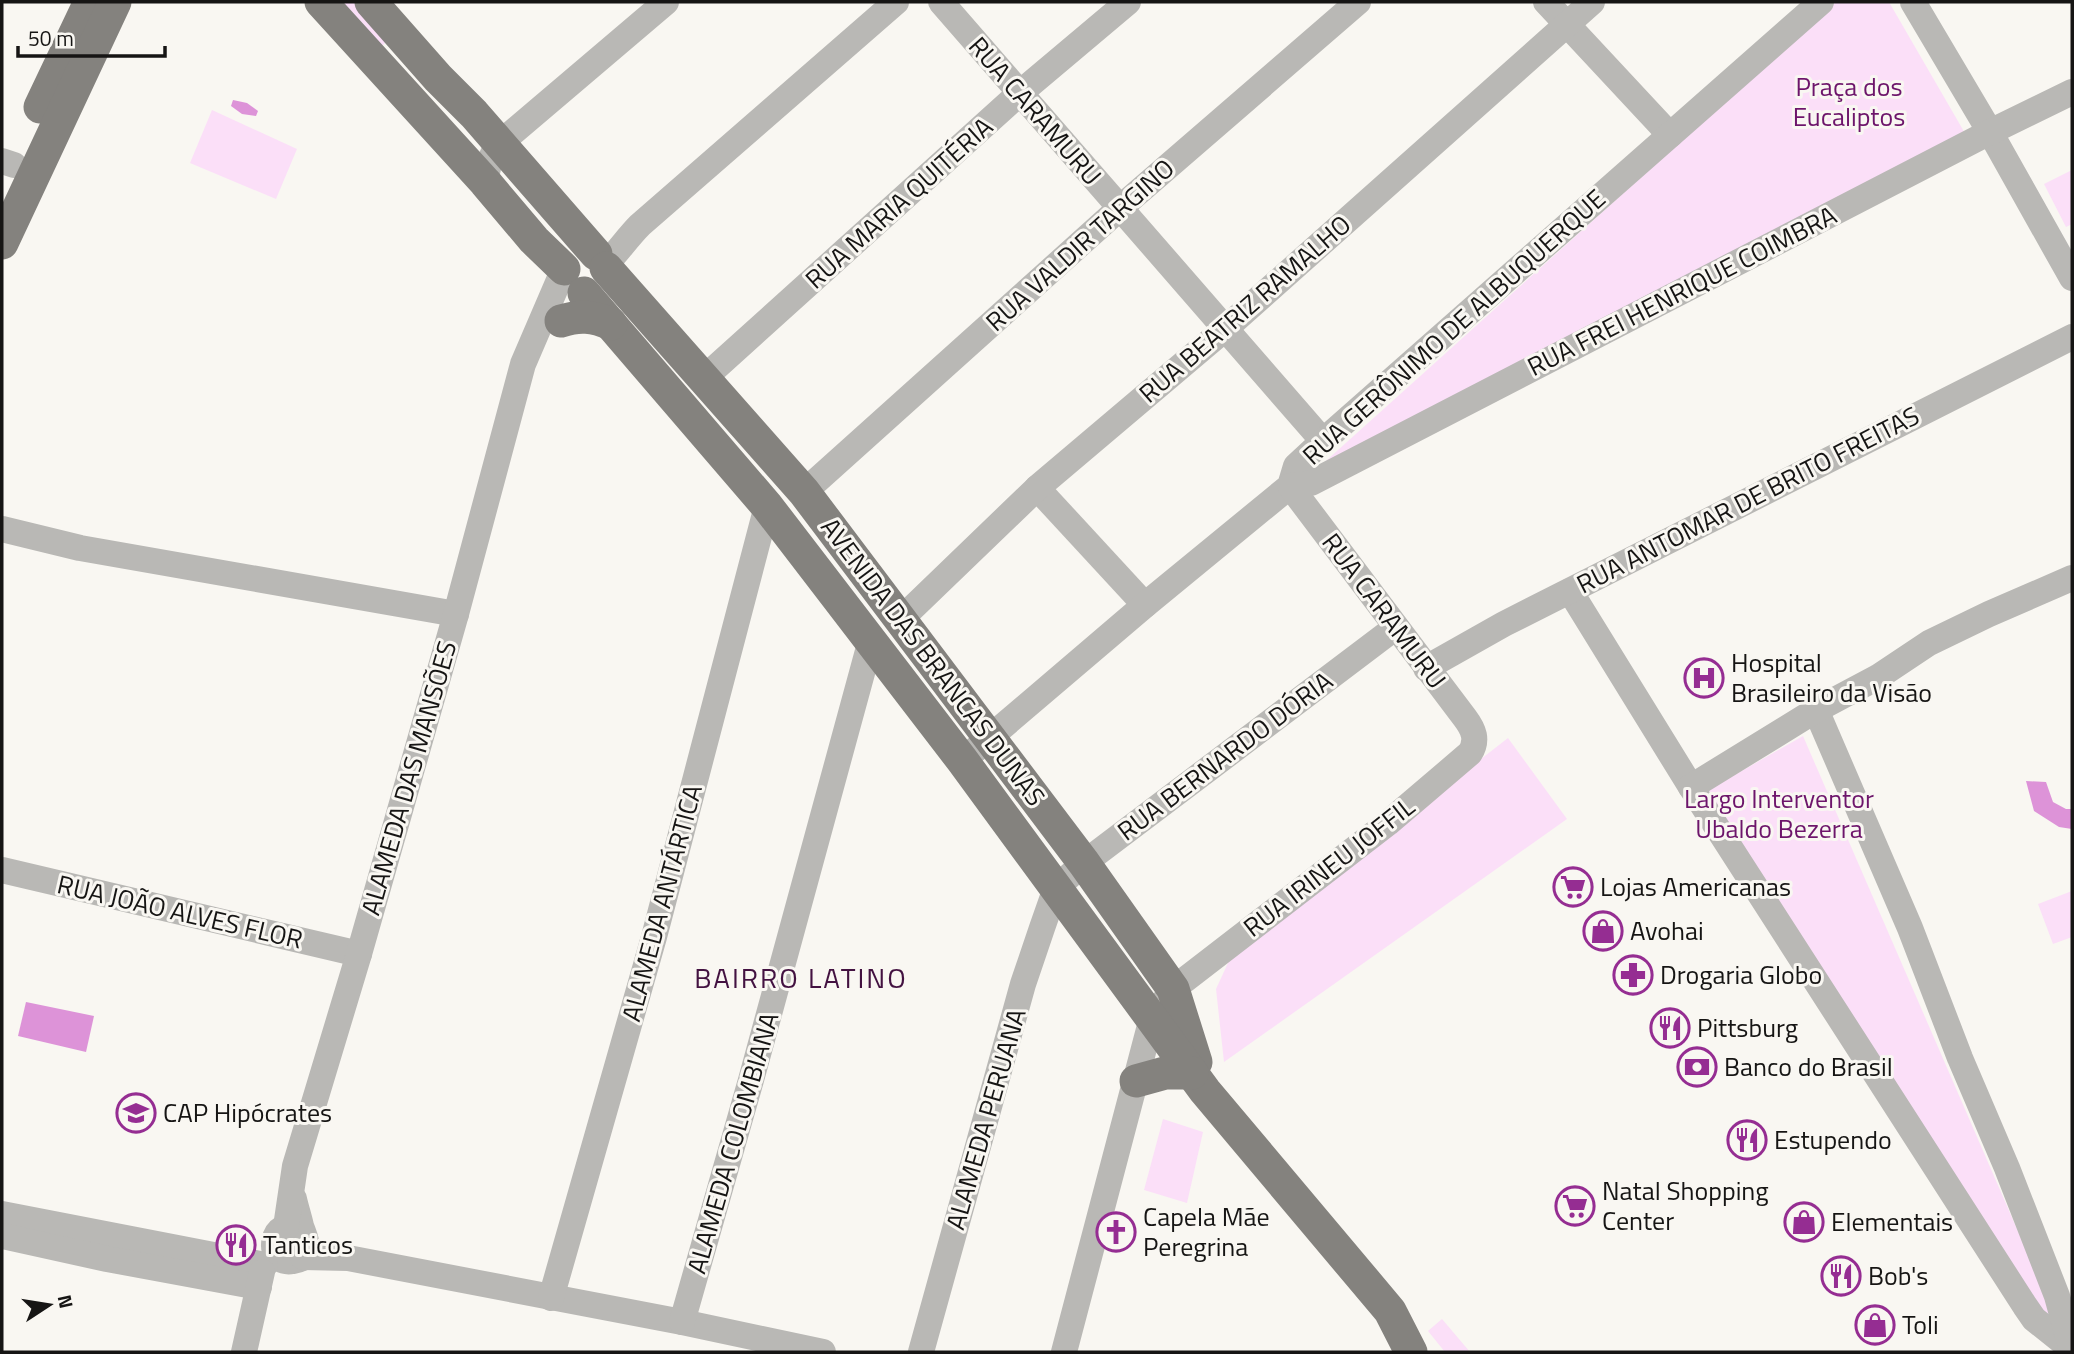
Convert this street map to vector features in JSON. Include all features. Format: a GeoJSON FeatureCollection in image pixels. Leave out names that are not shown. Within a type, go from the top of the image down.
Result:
{"type":"FeatureCollection","features":[{"type":"Feature","properties":{"kind":"main road"},"geometry":{"type":"LineString","coordinates":[[5,176],[90,2]]}},
{"type":"Feature","properties":{"kind":"main road"},"geometry":{"type":"LineString","coordinates":[[2,243],[115,2]]}},
{"type":"Feature","properties":{"kind":"main road","name":"AVENIDA DAS BRANCAS DUNAS"},"geometry":{"type":"LineString","coordinates":[[321,2],[574,281],[767,506],[962,760],[1199,1082],[1396,1320],[1411,1352]]}},
{"type":"Feature","properties":{"kind":"main road","name":"AVENIDA DAS BRANCAS DUNAS"},"geometry":{"type":"LineString","coordinates":[[371,2],[804,492],[1084,863],[1173,989],[1199,1082]]}},
{"type":"Feature","properties":{"kind":"main road"},"geometry":{"type":"LineString","coordinates":[[378,62],[405,40]]}},
{"type":"Feature","properties":{"kind":"main road"},"geometry":{"type":"LineString","coordinates":[[574,281],[596,289],[606,274],[601,260]]}},
{"type":"Feature","properties":{"kind":"main road"},"geometry":{"type":"LineString","coordinates":[[561,321],[587,317],[611,324]]}},
{"type":"Feature","properties":{"kind":"main road"},"geometry":{"type":"LineString","coordinates":[[1136,1081],[1166,1073],[1199,1082]]}},
{"type":"Feature","properties":{"kind":"main road","name":"AVENIDA DAS BRANCAS DUNAS"},"geometry":{"type":"LineString","coordinates":[[1396,1320],[1433,1352]]}},
{"type":"Feature","properties":{"kind":"street"},"geometry":{"type":"LineString","coordinates":[[485,182],[488,163],[499,144],[666,2]]}},
{"type":"Feature","properties":{"kind":"street"},"geometry":{"type":"LineString","coordinates":[[601,260],[622,247],[627,237],[895,2]]}},
{"type":"Feature","properties":{"kind":"street","name":"RUA CARAMURU"},"geometry":{"type":"LineString","coordinates":[[941,2],[1323,441]]}},
{"type":"Feature","properties":{"kind":"street","name":"RUA MARIA QUITÉRIA"},"geometry":{"type":"LineString","coordinates":[[703,379],[1020,93],[1128,2]]}},
{"type":"Feature","properties":{"kind":"street","name":"RUA VALDIR TARGINO"},"geometry":{"type":"LineString","coordinates":[[804,492],[1120,208],[1358,2]]}},
{"type":"Feature","properties":{"kind":"street"},"geometry":{"type":"LineString","coordinates":[[1546,2],[1670,135]]}},
{"type":"Feature","properties":{"kind":"street","name":"RUA BEATRIZ RAMALHO"},"geometry":{"type":"LineString","coordinates":[[901,619],[1037,488],[1226,328],[1592,2]]}},
{"type":"Feature","properties":{"kind":"street","name":"RUA GERÔNIMO DE ALBUQUERQUE"},"geometry":{"type":"LineString","coordinates":[[962,760],[1290,486],[1296,466],[1323,441],[1821,2]]}},
{"type":"Feature","properties":{"kind":"street"},"geometry":{"type":"LineString","coordinates":[[1913,2],[2072,278]]}},
{"type":"Feature","properties":{"kind":"street","name":"RUA FREI HENRIQUE COIMBRA"},"geometry":{"type":"LineString","coordinates":[[1290,486],[1311,483],[2072,92]]}},
{"type":"Feature","properties":{"kind":"street","name":"ALAMEDA DAS MANSÕES"},"geometry":{"type":"LineString","coordinates":[[523,364],[561,321],[574,281]]}},
{"type":"Feature","properties":{"kind":"street","name":"ALAMEDA DAS MANSÕES"},"geometry":{"type":"LineString","coordinates":[[244,1352],[285,1252],[295,1166],[456,614],[523,364],[574,281]]}},
{"type":"Feature","properties":{"kind":"street","name":"RUA ANTOMAR DE BRITO FREITAS"},"geometry":{"type":"LineString","coordinates":[[1426,668],[1504,624],[2072,337]]}},
{"type":"Feature","properties":{"kind":"street","name":"RUA CARAMURU"},"geometry":{"type":"LineString","coordinates":[[1290,486],[1472,727],[1475,738]]}},
{"type":"Feature","properties":{"kind":"street"},"geometry":{"type":"LineString","coordinates":[[1037,488],[1145,605]]}},
{"type":"Feature","properties":{"kind":"street","name":"ALAMEDA ANTÁRTICA"},"geometry":{"type":"LineString","coordinates":[[551,1298],[654,937],[767,506]]}},
{"type":"Feature","properties":{"kind":"street"},"geometry":{"type":"LineString","coordinates":[[2,529],[80,548],[456,614]]}},
{"type":"Feature","properties":{"kind":"street"},"geometry":{"type":"LineString","coordinates":[[1691,787],[1816,710],[1878,677],[1929,643],[2072,578]]}},
{"type":"Feature","properties":{"kind":"street"},"geometry":{"type":"LineString","coordinates":[[1570,591],[1691,787],[2025,1306],[2034,1319],[2071,1349]]}},
{"type":"Feature","properties":{"kind":"street","name":"RUA BERNARDO DÓRIA"},"geometry":{"type":"LineString","coordinates":[[1056,888],[1084,863],[1396,627]]}},
{"type":"Feature","properties":{"kind":"street","name":"ALAMEDA COLOMBIANA"},"geometry":{"type":"LineString","coordinates":[[682,1322],[871,640]]}},
{"type":"Feature","properties":{"kind":"street"},"geometry":{"type":"LineString","coordinates":[[1816,710],[1910,928],[1960,1058],[2007,1168],[2057,1296],[2071,1349]]}},
{"type":"Feature","properties":{"kind":"street","name":"RUA IRINEU JOFFIL"},"geometry":{"type":"LineString","coordinates":[[1152,1018],[1173,989],[1388,823],[1470,753],[1475,738]]}},
{"type":"Feature","properties":{"kind":"street","name":"RUA JOÃO ALVES FLOR"},"geometry":{"type":"LineString","coordinates":[[2,870],[359,954]]}},
{"type":"Feature","properties":{"kind":"street","name":"ALAMEDA PERUANA"},"geometry":{"type":"LineString","coordinates":[[921,1352],[1024,984],[1056,888]]}},
{"type":"Feature","properties":{"kind":"street"},"geometry":{"type":"LineString","coordinates":[[1064,1352],[1152,1018]]}},
{"type":"Feature","properties":{"kind":"street"},"geometry":{"type":"LineString","coordinates":[[2,1214],[348,1258],[682,1322],[822,1352]]}},
{"type":"Feature","properties":{"kind":"street"},"geometry":{"type":"LineString","coordinates":[[2,1236],[107,1258],[285,1252]]}},
{"type":"Feature","properties":{"kind":"green space"},"geometry":{"type":"Polygon","coordinates":[[[341,2],[362,2],[392,36],[382,46],[341,2]]]}},
{"type":"Feature","properties":{"kind":"green space","name":"Praça dos Eucaliptos"},"geometry":{"type":"Polygon","coordinates":[[[1836,2],[1889,2],[1966,135],[1308,477],[1836,2]]]}},
{"type":"Feature","properties":{"kind":"green space"},"geometry":{"type":"Polygon","coordinates":[[[212,110],[297,149],[276,199],[190,163],[212,110]]]}},
{"type":"Feature","properties":{"kind":"green space"},"geometry":{"type":"Polygon","coordinates":[[[2072,170],[2072,224],[2066,227],[2044,184],[2072,170]]]}},
{"type":"Feature","properties":{"kind":"green space","name":"Largo Interventor Ubaldo Bezerra"},"geometry":{"type":"Polygon","coordinates":[[[1803,736],[2050,1305],[2056,1329],[2040,1317],[1703,793],[1803,736]]]}},
{"type":"Feature","properties":{"kind":"green space"},"geometry":{"type":"Polygon","coordinates":[[[1508,738],[1567,819],[1224,1062],[1216,989],[1233,952],[1508,738]]]}},
{"type":"Feature","properties":{"kind":"green space"},"geometry":{"type":"Polygon","coordinates":[[[2072,891],[2072,937],[2053,944],[2038,904],[2072,891]]]}},
{"type":"Feature","properties":{"kind":"green space"},"geometry":{"type":"Polygon","coordinates":[[[1163,1119],[1203,1132],[1187,1203],[1144,1190],[1163,1119]]]}},
{"type":"Feature","properties":{"kind":"green space"},"geometry":{"type":"Polygon","coordinates":[[[1442,1319],[1470,1352],[1445,1352],[1428,1331],[1442,1319]]]}},
{"type":"Feature","properties":{"kind":"shaded area"},"geometry":{"type":"Polygon","coordinates":[[[233,100],[247,103],[258,111],[256,116],[242,114],[231,106],[233,100]]]}},
{"type":"Feature","properties":{"kind":"shaded area"},"geometry":{"type":"Polygon","coordinates":[[[2026,781],[2046,782],[2053,802],[2072,809],[2072,829],[2059,827],[2034,811],[2026,781]]]}},
{"type":"Feature","properties":{"kind":"shaded area"},"geometry":{"type":"Polygon","coordinates":[[[26,1002],[94,1016],[86,1052],[18,1036],[26,1002]]]}},
{"type":"Feature","properties":{"kind":"place","name":"Hospital Brasileiro da Visão"},"geometry":{"type":"Point","coordinates":[1704,678]}},
{"type":"Feature","properties":{"kind":"place","name":"Lojas Americanas"},"geometry":{"type":"Point","coordinates":[1573,887]}},
{"type":"Feature","properties":{"kind":"place","name":"Avohai"},"geometry":{"type":"Point","coordinates":[1603,931]}},
{"type":"Feature","properties":{"kind":"place","name":"Drogaria Globo"},"geometry":{"type":"Point","coordinates":[1633,975]}},
{"type":"Feature","properties":{"kind":"place","name":"Pittsburg"},"geometry":{"type":"Point","coordinates":[1670,1028]}},
{"type":"Feature","properties":{"kind":"place","name":"Banco do Brasil"},"geometry":{"type":"Point","coordinates":[1697,1067]}},
{"type":"Feature","properties":{"kind":"place","name":"CAP Hipócrates"},"geometry":{"type":"Point","coordinates":[136,1113]}},
{"type":"Feature","properties":{"kind":"place","name":"Estupendo"},"geometry":{"type":"Point","coordinates":[1747,1140]}},
{"type":"Feature","properties":{"kind":"place","name":"Natal Shopping Center"},"geometry":{"type":"Point","coordinates":[1575,1206]}},
{"type":"Feature","properties":{"kind":"place","name":"Elementais"},"geometry":{"type":"Point","coordinates":[1804,1222]}},
{"type":"Feature","properties":{"kind":"place","name":"Capela Mãe Peregrina"},"geometry":{"type":"Point","coordinates":[1116,1232]}},
{"type":"Feature","properties":{"kind":"place","name":"Tanticos"},"geometry":{"type":"Point","coordinates":[236,1245]}},
{"type":"Feature","properties":{"kind":"place","name":"Bob's"},"geometry":{"type":"Point","coordinates":[1841,1276]}},
{"type":"Feature","properties":{"kind":"place","name":"Toli"},"geometry":{"type":"Point","coordinates":[1875,1325]}},
{"type":"Feature","properties":{"kind":"district","name":"BAIRRO LATINO"},"geometry":{"type":"Point","coordinates":[801,978]}}]}
